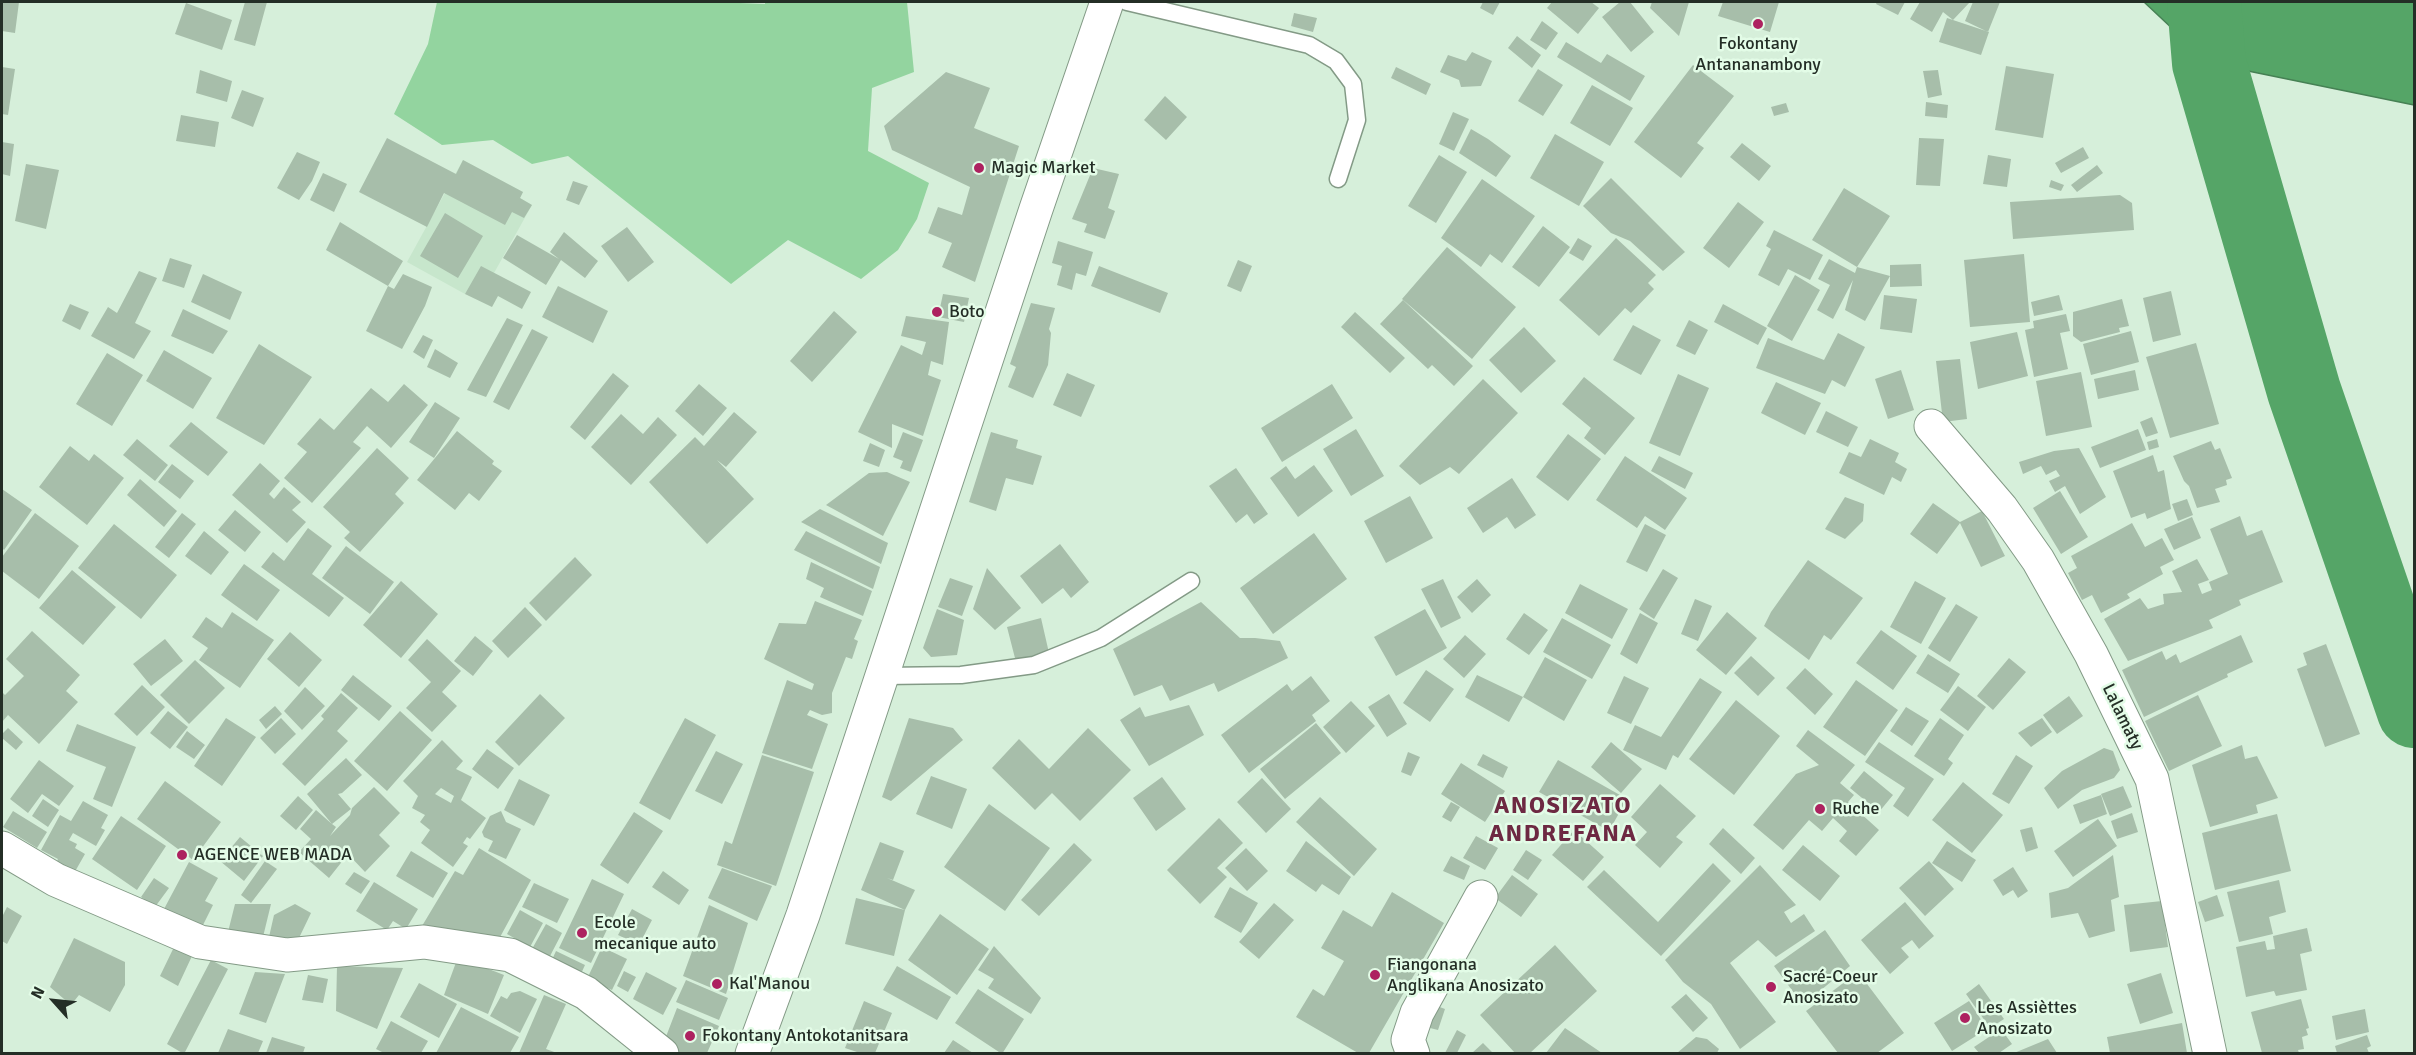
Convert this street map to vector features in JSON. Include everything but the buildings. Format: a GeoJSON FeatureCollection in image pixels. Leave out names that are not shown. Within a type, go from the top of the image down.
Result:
{"type":"FeatureCollection","features":[{"type":"Feature","properties":{"kind":"street"},"geometry":{"type":"LineString","coordinates":[[752,1053],[803,915],[884,676],[957,445],[1107,2]]}},
{"type":"Feature","properties":{"kind":"street","name":"Lalamaty"},"geometry":{"type":"LineString","coordinates":[[1931,426],[2002,509],[2038,560],[2091,654],[2152,779],[2210,1053]]}},
{"type":"Feature","properties":{"kind":"street"},"geometry":{"type":"LineString","coordinates":[[2,848],[57,880],[200,942],[287,955],[424,942],[510,955],[586,993],[662,1053]]}},
{"type":"Feature","properties":{"kind":"street"},"geometry":{"type":"LineString","coordinates":[[1413,1053],[1408,1040],[1418,1013],[1480,897]]}},
{"type":"Feature","properties":{"kind":"lane"},"geometry":{"type":"LineString","coordinates":[[1127,2],[1309,45],[1336,60],[1353,84],[1357,120],[1338,180]]}},
{"type":"Feature","properties":{"kind":"lane"},"geometry":{"type":"LineString","coordinates":[[884,676],[961,675],[1034,665],[1101,638],[1191,581]]}},
{"type":"Feature","properties":{"kind":"shaded area"},"geometry":{"type":"Polygon","coordinates":[[[437,2],[765,4],[765,2],[907,2],[914,72],[872,88],[868,151],[929,183],[917,219],[898,250],[861,279],[788,240],[731,284],[568,156],[532,164],[493,140],[442,145],[394,114],[428,44],[437,2]]]}},
{"type":"Feature","properties":{"kind":"shaded area"},"geometry":{"type":"Polygon","coordinates":[[[2144,2],[2414,2],[2414,105],[2209,63],[2144,2]]]}},
{"type":"Feature","properties":{"kind":"shaded area"},"geometry":{"type":"Polygon","coordinates":[[[463,160],[523,192],[520,198],[532,205],[494,273],[465,294],[407,262],[463,160]]]}},
{"type":"Feature","properties":{"kind":"waterway"},"geometry":{"type":"LineString","coordinates":[[2204,2],[2209,63],[2304,391],[2414,711]]}},
{"type":"Feature","properties":{"kind":"place","name":"Fokontany Antananambony"},"geometry":{"type":"Point","coordinates":[1758,24]}},
{"type":"Feature","properties":{"kind":"place","name":"Magic Market"},"geometry":{"type":"Point","coordinates":[979,168]}},
{"type":"Feature","properties":{"kind":"place","name":"Boto"},"geometry":{"type":"Point","coordinates":[937,312]}},
{"type":"Feature","properties":{"kind":"place","name":"Ruche"},"geometry":{"type":"Point","coordinates":[1820,809]}},
{"type":"Feature","properties":{"kind":"place","name":"AGENCE WEB MADA"},"geometry":{"type":"Point","coordinates":[182,855]}},
{"type":"Feature","properties":{"kind":"place","name":"Ecole mecanique auto"},"geometry":{"type":"Point","coordinates":[582,933]}},
{"type":"Feature","properties":{"kind":"place","name":"Fiangonana Anglikana Anosizato"},"geometry":{"type":"Point","coordinates":[1375,975]}},
{"type":"Feature","properties":{"kind":"place","name":"Kal'Manou"},"geometry":{"type":"Point","coordinates":[717,984]}},
{"type":"Feature","properties":{"kind":"place","name":"Sacré-Coeur Anosizato"},"geometry":{"type":"Point","coordinates":[1771,987]}},
{"type":"Feature","properties":{"kind":"place","name":"Les Assièttes Anosizato"},"geometry":{"type":"Point","coordinates":[1965,1018]}},
{"type":"Feature","properties":{"kind":"place","name":"Fokontany Antokotanitsara"},"geometry":{"type":"Point","coordinates":[690,1036]}},
{"type":"Feature","properties":{"kind":"district","name":"ANOSIZATO ANDREFANA"},"geometry":{"type":"Point","coordinates":[1563,821]}}]}
